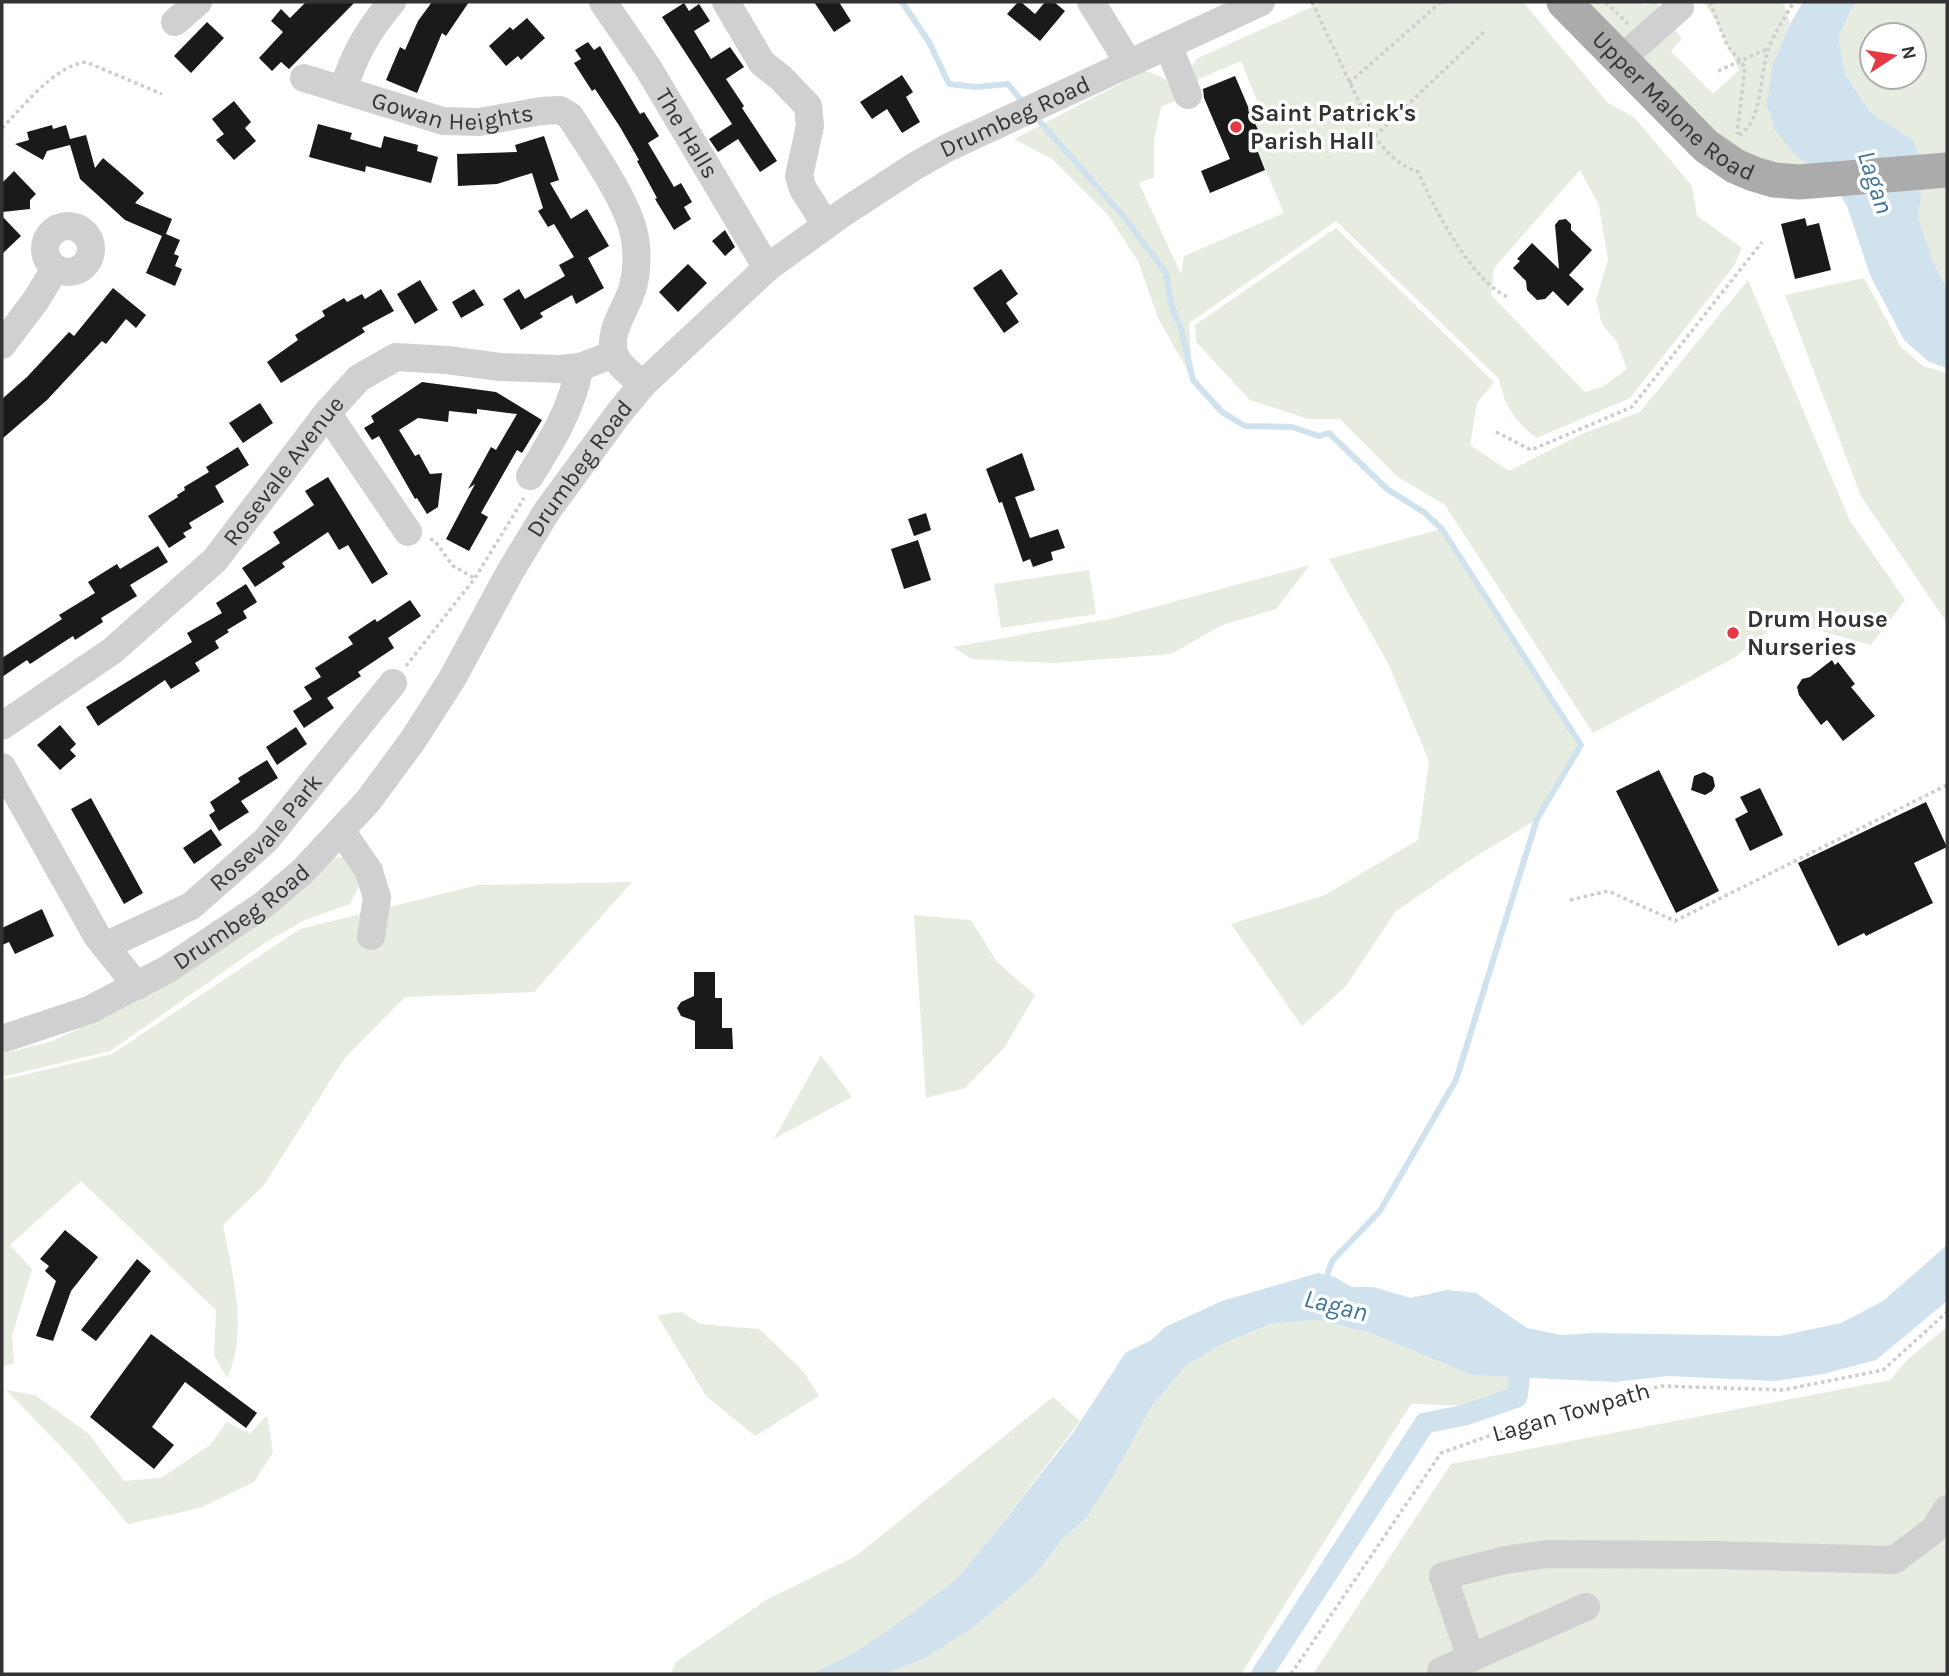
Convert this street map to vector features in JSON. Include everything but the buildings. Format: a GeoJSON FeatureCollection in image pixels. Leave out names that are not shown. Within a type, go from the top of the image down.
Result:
{"type":"FeatureCollection","features":[{"type":"Feature","properties":{"kind":"main road","name":"Upper Malone Road"},"geometry":{"type":"LineString","coordinates":[[1564,2],[1632,50],[1706,146],[1735,166],[1774,180],[1798,182],[1940,170]]}},
{"type":"Feature","properties":{"kind":"street"},"geometry":{"type":"LineString","coordinates":[[176,22],[198,2]]}},
{"type":"Feature","properties":{"kind":"street"},"geometry":{"type":"LineString","coordinates":[[343,90],[368,31],[392,2]]}},
{"type":"Feature","properties":{"kind":"street","name":"The Halls"},"geometry":{"type":"LineString","coordinates":[[603,2],[648,68],[767,268]]}},
{"type":"Feature","properties":{"kind":"street"},"geometry":{"type":"LineString","coordinates":[[726,2],[762,63],[808,106],[810,126],[799,176],[803,189],[826,225]]}},
{"type":"Feature","properties":{"kind":"street"},"geometry":{"type":"LineString","coordinates":[[1091,2],[1128,62]]}},
{"type":"Feature","properties":{"kind":"street","name":"Drumbeg Road"},"geometry":{"type":"LineString","coordinates":[[2,1039],[89,1010],[137,986],[206,945],[262,906],[303,871],[342,832],[413,740],[452,679],[510,572],[548,511],[619,414],[643,384],[767,268],[915,166],[1128,62],[1261,2]]}},
{"type":"Feature","properties":{"kind":"street"},"geometry":{"type":"LineString","coordinates":[[1632,50],[1680,7]]}},
{"type":"Feature","properties":{"kind":"street"},"geometry":{"type":"LineString","coordinates":[[1168,45],[1188,95]]}},
{"type":"Feature","properties":{"kind":"street","name":"Gowan Heights"},"geometry":{"type":"LineString","coordinates":[[304,78],[443,121],[479,122],[559,110],[570,116],[625,208],[634,234],[636,263],[633,287],[614,339],[614,354]]}},
{"type":"Feature","properties":{"kind":"street"},"geometry":{"type":"LineString","coordinates":[[2,345],[36,300],[55,269]]}},
{"type":"Feature","properties":{"kind":"street"},"geometry":{"type":"LineString","coordinates":[[614,354],[622,366],[643,384]]}},
{"type":"Feature","properties":{"kind":"street","name":"Rosevale Avenue"},"geometry":{"type":"LineString","coordinates":[[2,726],[112,651],[215,559],[327,413],[359,377],[396,357],[500,367],[580,367],[614,354]]}},
{"type":"Feature","properties":{"kind":"street"},"geometry":{"type":"LineString","coordinates":[[530,476],[561,426],[574,395],[580,367]]}},
{"type":"Feature","properties":{"kind":"street"},"geometry":{"type":"LineString","coordinates":[[327,413],[408,532]]}},
{"type":"Feature","properties":{"kind":"street","name":"Rosevale Park"},"geometry":{"type":"LineString","coordinates":[[105,946],[191,906],[266,840],[393,683]]}},
{"type":"Feature","properties":{"kind":"street"},"geometry":{"type":"LineString","coordinates":[[2,767],[97,936],[137,986]]}},
{"type":"Feature","properties":{"kind":"street"},"geometry":{"type":"LineString","coordinates":[[342,832],[369,872],[377,898],[371,936]]}},
{"type":"Feature","properties":{"kind":"street"},"geometry":{"type":"LineString","coordinates":[[1471,1658],[1443,1576],[1505,1560],[1548,1554],[1894,1560],[1934,1530],[1947,1509]]}},
{"type":"Feature","properties":{"kind":"street"},"geometry":{"type":"LineString","coordinates":[[1441,1671],[1586,1607]]}},
{"type":"Feature","properties":{"kind":"path"},"geometry":{"type":"LineString","coordinates":[[1312,2],[1382,148],[1403,166],[1418,172],[1428,194],[1470,264],[1495,292],[1508,297]]}},
{"type":"Feature","properties":{"kind":"path"},"geometry":{"type":"LineString","coordinates":[[1349,83],[1441,2]]}},
{"type":"Feature","properties":{"kind":"path"},"geometry":{"type":"LineString","coordinates":[[1606,2],[1632,50]]}},
{"type":"Feature","properties":{"kind":"path"},"geometry":{"type":"LineString","coordinates":[[1710,2],[1727,45],[1745,67],[1737,136],[1747,130],[1754,118],[1759,101],[1761,74],[1769,48],[1794,2]]}},
{"type":"Feature","properties":{"kind":"path"},"geometry":{"type":"LineString","coordinates":[[1375,136],[1486,30]]}},
{"type":"Feature","properties":{"kind":"path"},"geometry":{"type":"LineString","coordinates":[[1717,71],[1769,48]]}},
{"type":"Feature","properties":{"kind":"path"},"geometry":{"type":"LineString","coordinates":[[2,128],[60,71],[73,64],[86,62],[162,94]]}},
{"type":"Feature","properties":{"kind":"path"},"geometry":{"type":"LineString","coordinates":[[1496,432],[1531,450],[1632,407],[1762,242]]}},
{"type":"Feature","properties":{"kind":"path"},"geometry":{"type":"LineString","coordinates":[[393,683],[475,578],[528,491],[530,476]]}},
{"type":"Feature","properties":{"kind":"path"},"geometry":{"type":"LineString","coordinates":[[408,532],[435,541],[453,566],[475,578]]}},
{"type":"Feature","properties":{"kind":"path"},"geometry":{"type":"LineString","coordinates":[[1570,900],[1608,891],[1675,921],[1947,785]]}},
{"type":"Feature","properties":{"kind":"path","name":"Lagan Towpath"},"geometry":{"type":"LineString","coordinates":[[1291,1674],[1441,1453],[1542,1417],[1661,1385],[1783,1390],[1883,1370],[1947,1312]]}},
{"type":"Feature","properties":{"kind":"shaded area"},"geometry":{"type":"Polygon","coordinates":[[[1323,2],[1523,2],[1608,103],[1634,117],[1692,186],[1697,216],[1742,248],[1734,266],[1630,398],[1537,438],[1522,426],[1512,412],[1499,379],[1336,221],[1189,323],[1193,380],[1158,318],[1138,261],[1108,215],[1052,159],[1014,139],[1145,71],[1166,80],[1177,100],[1161,107],[1154,140],[1154,177],[1139,183],[1181,274],[1184,256],[1284,213],[1256,147],[1249,110],[1259,106],[1241,61],[1192,82],[1188,71],[1198,58],[1323,2]],[[1580,170],[1494,268],[1491,295],[1585,392],[1604,386],[1627,369],[1617,342],[1602,324],[1596,300],[1608,260],[1599,205],[1580,170]]]}},
{"type":"Feature","properties":{"kind":"shaded area"},"geometry":{"type":"Polygon","coordinates":[[[1585,2],[1641,2],[1643,5],[1656,2],[1682,39],[1671,51],[1713,94],[1739,70],[1704,2],[1783,2],[1790,23],[1772,66],[1797,157],[1828,175],[1734,162],[1585,2]]]}},
{"type":"Feature","properties":{"kind":"shaded area"},"geometry":{"type":"Polygon","coordinates":[[[1855,2],[1947,2],[1947,156],[1919,155],[1914,141],[1870,112],[1846,76],[1838,37],[1855,2]]]}},
{"type":"Feature","properties":{"kind":"shaded area"},"geometry":{"type":"Polygon","coordinates":[[[1922,187],[1947,187],[1947,288],[1935,266],[1918,218],[1922,187]]]}},
{"type":"Feature","properties":{"kind":"shaded area"},"geometry":{"type":"Polygon","coordinates":[[[1336,228],[1494,382],[1477,403],[1470,445],[1509,471],[1582,434],[1640,412],[1748,280],[1850,521],[1905,600],[1871,645],[1793,623],[1772,628],[1734,658],[1593,733],[1445,505],[1398,477],[1340,419],[1308,419],[1250,400],[1196,342],[1195,325],[1336,228]]]}},
{"type":"Feature","properties":{"kind":"shaded area"},"geometry":{"type":"Polygon","coordinates":[[[1864,278],[1901,347],[1923,366],[1947,373],[1947,623],[1861,496],[1785,295],[1864,278]]]}},
{"type":"Feature","properties":{"kind":"shaded area"},"geometry":{"type":"Polygon","coordinates":[[[1442,529],[1581,745],[1537,819],[1467,862],[1395,912],[1345,987],[1302,1026],[1231,924],[1325,895],[1418,840],[1429,761],[1389,665],[1329,559],[1442,529]]]}},
{"type":"Feature","properties":{"kind":"shaded area"},"geometry":{"type":"Polygon","coordinates":[[[1310,565],[1276,609],[1222,625],[1171,654],[1054,663],[972,659],[953,647],[1110,619],[1310,565]]]}},
{"type":"Feature","properties":{"kind":"shaded area"},"geometry":{"type":"Polygon","coordinates":[[[1089,570],[1096,614],[1001,628],[994,584],[1089,570]]]}},
{"type":"Feature","properties":{"kind":"shaded area"},"geometry":{"type":"Polygon","coordinates":[[[349,857],[359,875],[357,891],[350,904],[305,920],[266,942],[110,1051],[2,1077],[2,1054],[53,1041],[139,1000],[249,932],[333,858],[349,857]]]}},
{"type":"Feature","properties":{"kind":"shaded area"},"geometry":{"type":"Polygon","coordinates":[[[632,882],[534,992],[405,997],[344,1059],[264,1185],[223,1225],[234,1282],[238,1322],[234,1360],[227,1378],[214,1355],[216,1310],[81,1181],[10,1245],[32,1269],[12,1336],[14,1363],[2,1367],[2,1080],[112,1054],[300,929],[478,885],[632,882]]]}},
{"type":"Feature","properties":{"kind":"shaded area"},"geometry":{"type":"Polygon","coordinates":[[[914,915],[971,920],[997,962],[1035,995],[1004,1048],[965,1088],[926,1098],[914,915]]]}},
{"type":"Feature","properties":{"kind":"shaded area"},"geometry":{"type":"Polygon","coordinates":[[[821,1055],[852,1097],[774,1139],[821,1055]]]}},
{"type":"Feature","properties":{"kind":"shaded area"},"geometry":{"type":"Polygon","coordinates":[[[682,1312],[700,1324],[759,1329],[803,1371],[819,1396],[755,1436],[706,1396],[657,1315],[682,1312]]]}},
{"type":"Feature","properties":{"kind":"shaded area"},"geometry":{"type":"Polygon","coordinates":[[[1318,1320],[1370,1333],[1472,1375],[1514,1377],[1509,1390],[1476,1406],[1411,1404],[1241,1674],[885,1674],[925,1658],[1035,1575],[1061,1541],[1086,1518],[1109,1484],[1151,1407],[1187,1365],[1222,1344],[1270,1324],[1318,1320]]]}},
{"type":"Feature","properties":{"kind":"shaded area"},"geometry":{"type":"Polygon","coordinates":[[[1947,1327],[1947,1674],[1313,1674],[1451,1464],[1890,1380],[1908,1359],[1947,1327]]]}},
{"type":"Feature","properties":{"kind":"shaded area"},"geometry":{"type":"Polygon","coordinates":[[[6,1390],[35,1395],[89,1434],[124,1481],[161,1478],[210,1445],[227,1422],[250,1434],[267,1415],[273,1452],[254,1482],[200,1508],[128,1524],[71,1457],[6,1390]]]}},
{"type":"Feature","properties":{"kind":"shaded area"},"geometry":{"type":"Polygon","coordinates":[[[1053,1397],[1080,1421],[990,1539],[954,1581],[898,1623],[854,1653],[811,1674],[671,1674],[676,1662],[766,1600],[856,1556],[1053,1397]]]}},
{"type":"Feature","properties":{"kind":"water","name":"Lagan"},"geometry":{"type":"Polygon","coordinates":[[[1803,2],[1855,2],[1838,37],[1846,76],[1870,112],[1914,141],[1919,155],[1922,187],[1918,218],[1935,266],[1947,288],[1947,368],[1929,362],[1904,340],[1870,275],[1847,206],[1828,175],[1797,157],[1775,130],[1767,106],[1772,66],[1790,24],[1803,2]]]}},
{"type":"Feature","properties":{"kind":"water","name":"Lagan"},"geometry":{"type":"Polygon","coordinates":[[[1947,1245],[1947,1301],[1876,1360],[1823,1374],[1775,1381],[1668,1376],[1615,1382],[1472,1375],[1370,1333],[1318,1320],[1270,1324],[1222,1344],[1187,1365],[1151,1407],[1109,1484],[1086,1518],[1061,1541],[1035,1575],[975,1626],[925,1658],[885,1674],[811,1674],[854,1653],[954,1581],[1073,1433],[1126,1352],[1150,1341],[1165,1327],[1222,1301],[1318,1273],[1335,1277],[1351,1287],[1373,1287],[1411,1298],[1447,1290],[1476,1293],[1527,1328],[1561,1335],[1593,1333],[1780,1336],[1841,1323],[1883,1301],[1947,1245]]]}},
{"type":"Feature","properties":{"kind":"waterway"},"geometry":{"type":"LineString","coordinates":[[902,2],[929,42],[949,84],[976,87],[1008,84],[1024,104]]}},
{"type":"Feature","properties":{"kind":"waterway","name":"Lagan"},"geometry":{"type":"LineString","coordinates":[[1034,115],[1124,217],[1166,273],[1171,304],[1181,329],[1193,380],[1222,412],[1245,426],[1292,427],[1319,436],[1329,433],[1387,489],[1425,513],[1442,529],[1581,745],[1537,819],[1456,1080],[1380,1211],[1332,1261],[1325,1281]]}},
{"type":"Feature","properties":{"kind":"waterway"},"geometry":{"type":"LineString","coordinates":[[1262,1674],[1425,1423],[1465,1415],[1517,1397],[1523,1351]]}},
{"type":"Feature","properties":{"kind":"place","name":"Saint Patrick's Parish Hall"},"geometry":{"type":"Point","coordinates":[1236,127]}},
{"type":"Feature","properties":{"kind":"place","name":"Drum House Nurseries"},"geometry":{"type":"Point","coordinates":[1733,633]}}]}
